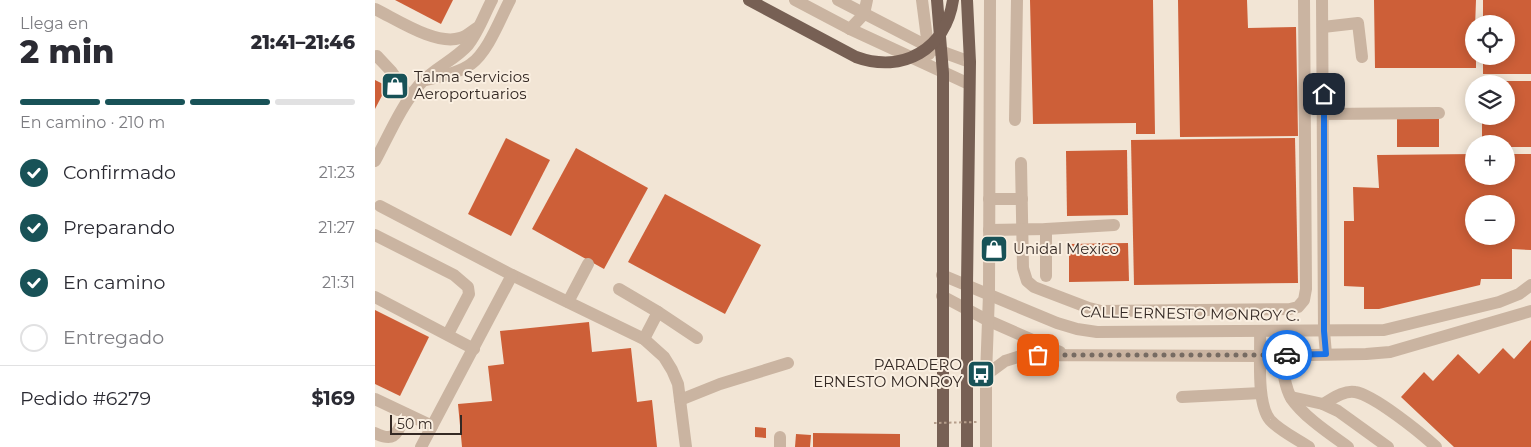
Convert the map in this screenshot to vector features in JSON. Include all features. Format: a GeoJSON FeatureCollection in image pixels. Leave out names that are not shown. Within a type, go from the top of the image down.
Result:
{"type":"FeatureCollection","features":[{"type":"Feature","properties":{"kind":"main road"},"geometry":{"type":"LineString","coordinates":[[749,0],[865,61],[885,64],[903,60],[929,48],[948,21],[953,0]]}},
{"type":"Feature","properties":{"kind":"main road"},"geometry":{"type":"LineString","coordinates":[[937,0],[943,73],[943,447]]}},
{"type":"Feature","properties":{"kind":"main road"},"geometry":{"type":"LineString","coordinates":[[967,0],[970,62],[967,447]]}},
{"type":"Feature","properties":{"kind":"street"},"geometry":{"type":"LineString","coordinates":[[375,160],[409,97],[421,82],[467,46],[492,0]]}},
{"type":"Feature","properties":{"kind":"street"},"geometry":{"type":"LineString","coordinates":[[421,82],[461,70],[471,65],[480,57],[510,0]]}},
{"type":"Feature","properties":{"kind":"street"},"geometry":{"type":"LineString","coordinates":[[795,0],[850,29],[969,84]]}},
{"type":"Feature","properties":{"kind":"street"},"geometry":{"type":"LineString","coordinates":[[838,0],[929,47],[970,62]]}},
{"type":"Feature","properties":{"kind":"street"},"geometry":{"type":"LineString","coordinates":[[850,29],[864,14],[867,0]]}},
{"type":"Feature","properties":{"kind":"street"},"geometry":{"type":"LineString","coordinates":[[922,0],[930,66]]}},
{"type":"Feature","properties":{"kind":"street"},"geometry":{"type":"LineString","coordinates":[[986,447],[989,294],[990,0]]}},
{"type":"Feature","properties":{"kind":"street"},"geometry":{"type":"LineString","coordinates":[[1015,120],[1017,0]]}},
{"type":"Feature","properties":{"kind":"street"},"geometry":{"type":"LineString","coordinates":[[1021,163],[1023,268],[1027,281],[1034,287],[1089,308],[1101,310],[1290,309],[1298,306],[1303,300],[1306,289],[1304,0]]}},
{"type":"Feature","properties":{"kind":"street"},"geometry":{"type":"LineString","coordinates":[[1323,0],[1324,331],[1326,354]]}},
{"type":"Feature","properties":{"kind":"street"},"geometry":{"type":"LineString","coordinates":[[375,9],[428,35],[444,40],[460,38],[477,28]]}},
{"type":"Feature","properties":{"kind":"street"},"geometry":{"type":"LineString","coordinates":[[1323,27],[1358,24],[1362,57]]}},
{"type":"Feature","properties":{"kind":"street"},"geometry":{"type":"LineString","coordinates":[[377,56],[391,71],[409,97]]}},
{"type":"Feature","properties":{"kind":"street"},"geometry":{"type":"LineString","coordinates":[[1324,114],[1439,113]]}},
{"type":"Feature","properties":{"kind":"street"},"geometry":{"type":"LineString","coordinates":[[989,199],[1021,200]]}},
{"type":"Feature","properties":{"kind":"street"},"geometry":{"type":"LineString","coordinates":[[381,206],[511,275],[644,339],[664,357],[673,370],[681,400],[686,447]]}},
{"type":"Feature","properties":{"kind":"street"},"geometry":{"type":"LineString","coordinates":[[989,230],[1115,225]]}},
{"type":"Feature","properties":{"kind":"street"},"geometry":{"type":"LineString","coordinates":[[1046,229],[1046,276]]}},
{"type":"Feature","properties":{"kind":"street"},"geometry":{"type":"LineString","coordinates":[[376,236],[454,275],[468,287],[469,294],[448,334]]}},
{"type":"Feature","properties":{"kind":"street"},"geometry":{"type":"LineString","coordinates":[[568,302],[589,264]]}},
{"type":"Feature","properties":{"kind":"street"},"geometry":{"type":"LineString","coordinates":[[421,447],[474,349],[511,275]]}},
{"type":"Feature","properties":{"kind":"street","name":"CALLE ERNESTO MONROY C."},"geometry":{"type":"LineString","coordinates":[[942,275],[967,284],[1057,324],[1097,332],[1384,330],[1499,302],[1519,294],[1531,285]]}},
{"type":"Feature","properties":{"kind":"street"},"geometry":{"type":"LineString","coordinates":[[619,289],[697,338]]}},
{"type":"Feature","properties":{"kind":"street"},"geometry":{"type":"LineString","coordinates":[[942,296],[987,320],[1065,354]]}},
{"type":"Feature","properties":{"kind":"street"},"geometry":{"type":"LineString","coordinates":[[375,297],[474,349]]}},
{"type":"Feature","properties":{"kind":"street"},"geometry":{"type":"LineString","coordinates":[[986,375],[1005,361],[1024,355],[1261,356],[1390,352],[1531,311]]}},
{"type":"Feature","properties":{"kind":"street"},"geometry":{"type":"LineString","coordinates":[[644,339],[658,312]]}},
{"type":"Feature","properties":{"kind":"street"},"geometry":{"type":"LineString","coordinates":[[1260,332],[1261,393],[1263,405],[1270,419],[1309,447]]}},
{"type":"Feature","properties":{"kind":"street"},"geometry":{"type":"LineString","coordinates":[[1281,355],[1285,382],[1291,398],[1325,430],[1349,447]]}},
{"type":"Feature","properties":{"kind":"street"},"geometry":{"type":"LineString","coordinates":[[681,400],[728,381],[788,363]]}},
{"type":"Feature","properties":{"kind":"street"},"geometry":{"type":"LineString","coordinates":[[1323,404],[1349,392],[1356,392],[1367,396],[1389,410],[1436,447]]}},
{"type":"Feature","properties":{"kind":"street"},"geometry":{"type":"LineString","coordinates":[[1182,397],[1261,393]]}},
{"type":"Feature","properties":{"kind":"street"},"geometry":{"type":"LineString","coordinates":[[375,398],[432,426]]}},
{"type":"Feature","properties":{"kind":"street"},"geometry":{"type":"LineString","coordinates":[[1291,398],[1323,404],[1353,421],[1388,447]]}},
{"type":"Feature","properties":{"kind":"street"},"geometry":{"type":"LineString","coordinates":[[375,433],[385,438],[395,436],[406,414]]}},
{"type":"Feature","properties":{"kind":"path"},"geometry":{"type":"LineString","coordinates":[[934,423],[977,422]]}},
{"type":"Feature","properties":{"kind":"building"},"geometry":{"type":"Polygon","coordinates":[[[395,0],[453,0],[441,24],[395,0]]]}},
{"type":"Feature","properties":{"kind":"building"},"geometry":{"type":"Polygon","coordinates":[[[1030,0],[1153,0],[1155,134],[1136,134],[1136,123],[1033,124],[1030,0]]]}},
{"type":"Feature","properties":{"kind":"building"},"geometry":{"type":"Polygon","coordinates":[[[1178,0],[1247,0],[1248,28],[1296,27],[1298,136],[1180,137],[1178,0]]]}},
{"type":"Feature","properties":{"kind":"building"},"geometry":{"type":"Polygon","coordinates":[[[1374,0],[1476,0],[1475,15],[1465,15],[1465,65],[1476,65],[1476,68],[1375,68],[1374,0]]]}},
{"type":"Feature","properties":{"kind":"building"},"geometry":{"type":"Polygon","coordinates":[[[1483,0],[1531,0],[1531,74],[1483,74],[1483,65],[1515,65],[1515,15],[1483,15],[1483,0]]]}},
{"type":"Feature","properties":{"kind":"building"},"geometry":{"type":"Polygon","coordinates":[[[375,80],[387,86],[375,109],[375,80]]]}},
{"type":"Feature","properties":{"kind":"building"},"geometry":{"type":"Polygon","coordinates":[[[1515,81],[1531,81],[1531,147],[1515,147],[1515,135],[1482,135],[1482,125],[1515,125],[1515,81]]]}},
{"type":"Feature","properties":{"kind":"building"},"geometry":{"type":"Polygon","coordinates":[[[1397,117],[1439,117],[1439,147],[1397,147],[1397,117]]]}},
{"type":"Feature","properties":{"kind":"building"},"geometry":{"type":"Polygon","coordinates":[[[506,138],[550,160],[511,236],[468,214],[506,138]]]}},
{"type":"Feature","properties":{"kind":"building"},"geometry":{"type":"Polygon","coordinates":[[[1295,138],[1298,283],[1134,285],[1131,140],[1295,138]]]}},
{"type":"Feature","properties":{"kind":"building"},"geometry":{"type":"Polygon","coordinates":[[[576,148],[648,188],[604,269],[532,229],[576,148]]]}},
{"type":"Feature","properties":{"kind":"building"},"geometry":{"type":"Polygon","coordinates":[[[1127,150],[1128,215],[1067,216],[1066,151],[1127,150]]]}},
{"type":"Feature","properties":{"kind":"building"},"geometry":{"type":"Polygon","coordinates":[[[1465,154],[1465,185],[1515,185],[1515,154],[1531,154],[1531,250],[1512,249],[1512,279],[1481,279],[1480,285],[1379,309],[1364,309],[1364,287],[1344,286],[1344,221],[1354,221],[1353,187],[1379,188],[1377,155],[1465,154]]]}},
{"type":"Feature","properties":{"kind":"building"},"geometry":{"type":"Polygon","coordinates":[[[665,194],[761,245],[725,314],[628,262],[665,194]]]}},
{"type":"Feature","properties":{"kind":"building"},"geometry":{"type":"Polygon","coordinates":[[[1128,243],[1129,281],[1069,282],[1069,244],[1128,243]]]}},
{"type":"Feature","properties":{"kind":"building"},"geometry":{"type":"Polygon","coordinates":[[[375,310],[429,337],[400,396],[375,384],[375,310]]]}},
{"type":"Feature","properties":{"kind":"building"},"geometry":{"type":"Polygon","coordinates":[[[589,322],[592,352],[631,348],[637,402],[652,400],[657,447],[462,447],[458,404],[492,401],[488,366],[504,364],[500,331],[589,322]]]}},
{"type":"Feature","properties":{"kind":"building"},"geometry":{"type":"Polygon","coordinates":[[[1531,340],[1531,447],[1454,447],[1401,397],[1424,372],[1433,381],[1458,354],[1479,374],[1503,348],[1514,359],[1531,340]]]}},
{"type":"Feature","properties":{"kind":"building"},"geometry":{"type":"Polygon","coordinates":[[[755,427],[766,428],[766,438],[755,437],[755,427]]]}},
{"type":"Feature","properties":{"kind":"building"},"geometry":{"type":"Polygon","coordinates":[[[813,433],[900,434],[900,447],[813,447],[813,433]]]}},
{"type":"Feature","properties":{"kind":"building"},"geometry":{"type":"Polygon","coordinates":[[[796,434],[811,435],[810,447],[795,447],[796,434]]]}},
{"type":"Feature","properties":{"kind":"way so far"},"geometry":{"type":"LineString","coordinates":[[1038,355],[1287,355]]}},
{"type":"Feature","properties":{"kind":"place","name":"Talma Servicios Aeroportuarios"},"geometry":{"type":"Point","coordinates":[395,86]}},
{"type":"Feature","properties":{"kind":"place","name":"Unidal Mexico"},"geometry":{"type":"Point","coordinates":[994,249]}},
{"type":"Feature","properties":{"kind":"place","name":"PARADERO ERNESTO MONROY"},"geometry":{"type":"Point","coordinates":[981,374]}},
{"type":"Feature","properties":{"kind":"route"},"geometry":{"type":"LineString","coordinates":[[1287,355],[1326,354],[1324,331],[1324,94]]}}]}
